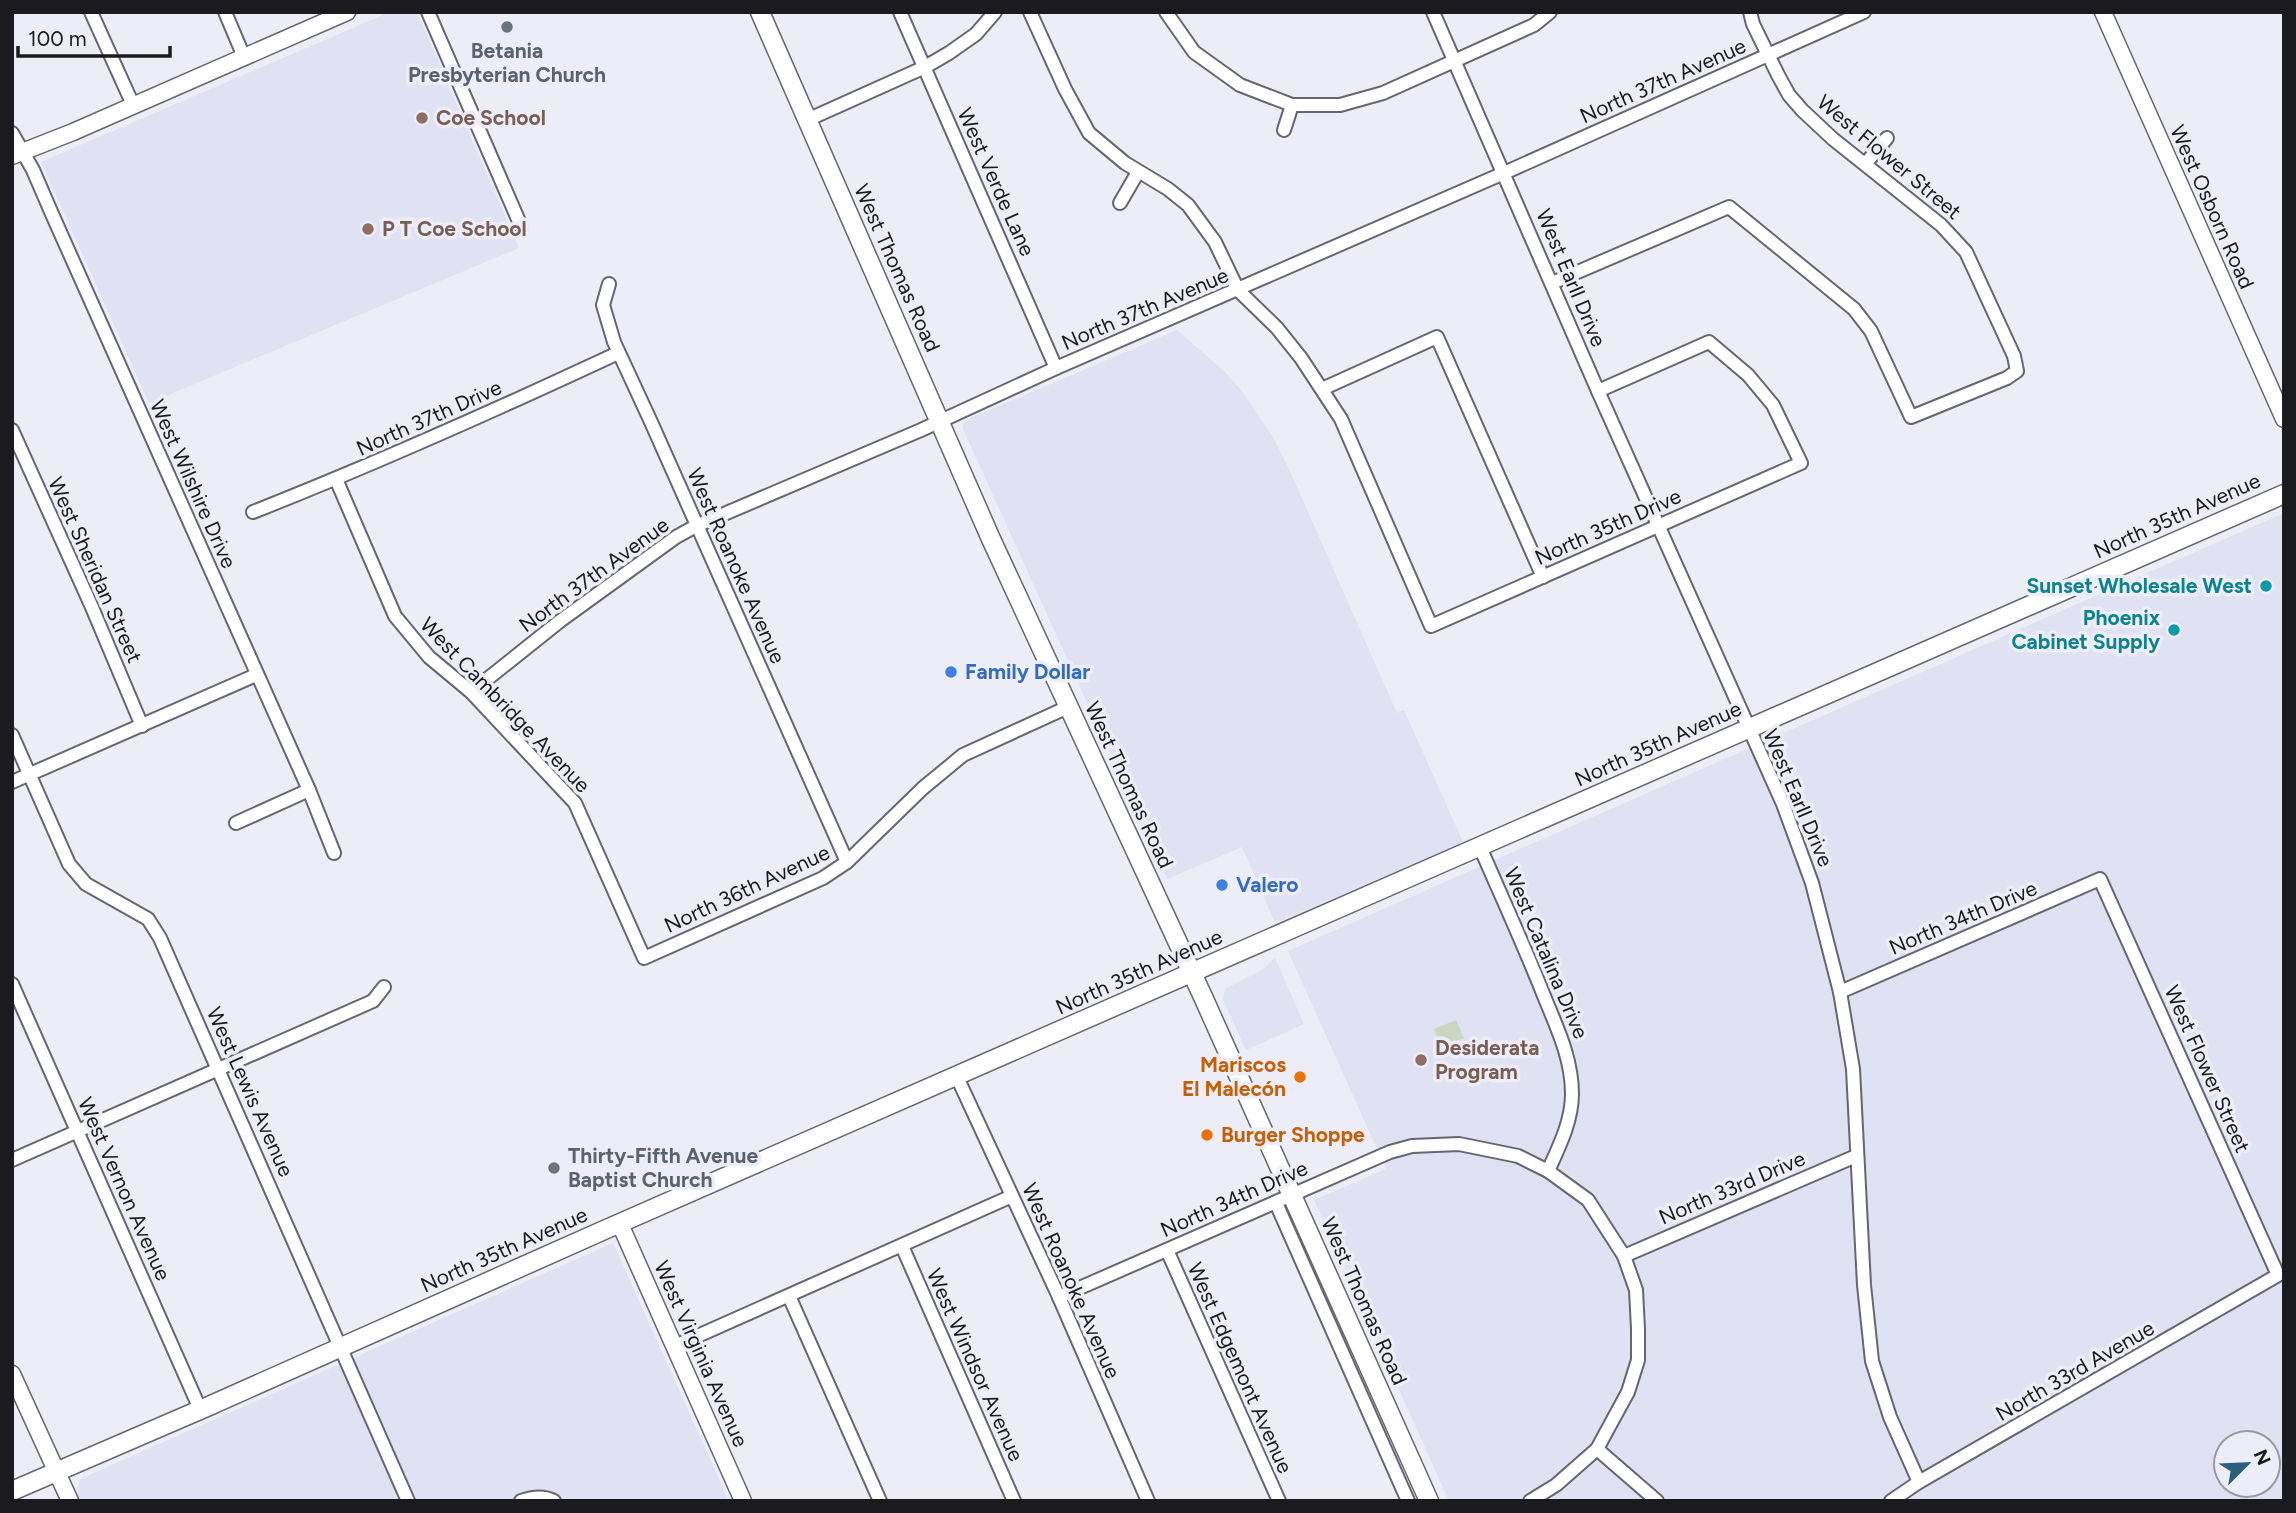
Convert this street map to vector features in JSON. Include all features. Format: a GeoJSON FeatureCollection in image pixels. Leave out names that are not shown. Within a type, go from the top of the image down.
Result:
{"type":"FeatureCollection","features":[{"type":"Feature","properties":{"kind":"main road","name":"West Thomas Road"},"geometry":{"type":"LineString","coordinates":[[760,12],[939,422],[1191,974],[1284,1199],[1426,1500]]}},
{"type":"Feature","properties":{"kind":"main road","name":"North 35th Avenue"},"geometry":{"type":"LineString","coordinates":[[12,1490],[2284,494]]}},
{"type":"Feature","properties":{"kind":"street"},"geometry":{"type":"LineString","coordinates":[[91,12],[133,105]]}},
{"type":"Feature","properties":{"kind":"street"},"geometry":{"type":"LineString","coordinates":[[225,12],[244,57]]}},
{"type":"Feature","properties":{"kind":"street"},"geometry":{"type":"LineString","coordinates":[[17,155],[346,12]]}},
{"type":"Feature","properties":{"kind":"street"},"geometry":{"type":"LineString","coordinates":[[428,12],[521,226]]}},
{"type":"Feature","properties":{"kind":"street","name":"West Verde Lane"},"geometry":{"type":"LineString","coordinates":[[900,12],[1056,368]]}},
{"type":"Feature","properties":{"kind":"street"},"geometry":{"type":"LineString","coordinates":[[807,120],[925,67],[976,34],[995,12]]}},
{"type":"Feature","properties":{"kind":"street"},"geometry":{"type":"LineString","coordinates":[[1030,12],[1065,89],[1089,133],[1138,172],[1168,189],[1188,205],[1215,242],[1238,290],[1277,328],[1322,389],[1437,337],[1543,577]]}},
{"type":"Feature","properties":{"kind":"street"},"geometry":{"type":"LineString","coordinates":[[1166,12],[1194,52],[1240,85],[1292,105],[1340,105],[1382,93],[1534,25],[1550,12]]}},
{"type":"Feature","properties":{"kind":"street","name":"West Earll Drive"},"geometry":{"type":"LineString","coordinates":[[1433,12],[1598,391],[1783,804],[1812,883],[1840,992],[1853,1069],[1865,1296],[1872,1362],[1890,1417],[1919,1482]]}},
{"type":"Feature","properties":{"kind":"street","name":"West Flower Street"},"geometry":{"type":"LineString","coordinates":[[1552,283],[1729,207],[1854,309],[1871,331],[1910,417],[2007,378],[2017,371],[2014,356],[1966,252],[1941,225],[1802,110],[1789,96],[1753,24],[1751,12]]}},
{"type":"Feature","properties":{"kind":"street","name":"North 37th Avenue"},"geometry":{"type":"LineString","coordinates":[[471,692],[560,621],[676,537],[696,526],[939,422],[1864,12]]}},
{"type":"Feature","properties":{"kind":"street","name":"West Osborn Road"},"geometry":{"type":"LineString","coordinates":[[2103,12],[2284,419]]}},
{"type":"Feature","properties":{"kind":"street"},"geometry":{"type":"LineString","coordinates":[[1284,130],[1292,105]]}},
{"type":"Feature","properties":{"kind":"street","name":"West Wilshire Drive"},"geometry":{"type":"LineString","coordinates":[[12,133],[17,155],[33,170],[309,790],[334,853]]}},
{"type":"Feature","properties":{"kind":"street"},"geometry":{"type":"LineString","coordinates":[[1866,163],[1887,138]]}},
{"type":"Feature","properties":{"kind":"street"},"geometry":{"type":"LineString","coordinates":[[1120,203],[1138,172]]}},
{"type":"Feature","properties":{"kind":"street","name":"West Roanoke Avenue"},"geometry":{"type":"LineString","coordinates":[[609,284],[603,305],[618,353],[847,862]]}},
{"type":"Feature","properties":{"kind":"street","name":"North 35th Drive"},"geometry":{"type":"LineString","coordinates":[[1322,389],[1341,419],[1431,626],[1801,463],[1773,405],[1748,375],[1709,342],[1598,391]]}},
{"type":"Feature","properties":{"kind":"street","name":"North 37th Drive"},"geometry":{"type":"LineString","coordinates":[[253,512],[492,412],[618,353]]}},
{"type":"Feature","properties":{"kind":"street","name":"West Sheridan Street"},"geometry":{"type":"LineString","coordinates":[[12,430],[142,726]]}},
{"type":"Feature","properties":{"kind":"street","name":"West Cambridge Avenue"},"geometry":{"type":"LineString","coordinates":[[336,479],[395,616],[429,657],[471,692],[575,803],[644,958]]}},
{"type":"Feature","properties":{"kind":"street"},"geometry":{"type":"LineString","coordinates":[[12,782],[256,675]]}},
{"type":"Feature","properties":{"kind":"street","name":"North 36th Avenue"},"geometry":{"type":"LineString","coordinates":[[644,958],[823,878],[847,862],[923,788],[963,755],[1068,707]]}},
{"type":"Feature","properties":{"kind":"street","name":"West Lewis Avenue"},"geometry":{"type":"LineString","coordinates":[[12,735],[69,864],[86,884],[148,919],[160,938],[408,1501]]}},
{"type":"Feature","properties":{"kind":"street"},"geometry":{"type":"LineString","coordinates":[[236,823],[309,790]]}},
{"type":"Feature","properties":{"kind":"street","name":"West Catalina Drive"},"geometry":{"type":"LineString","coordinates":[[1480,847],[1529,958],[1569,1060],[1572,1094],[1570,1109],[1562,1140],[1548,1171]]}},
{"type":"Feature","properties":{"kind":"street","name":"West Flower Street"},"geometry":{"type":"LineString","coordinates":[[2100,879],[2278,1275]]}},
{"type":"Feature","properties":{"kind":"street","name":"North 34th Drive"},"geometry":{"type":"LineString","coordinates":[[1840,992],[2100,879]]}},
{"type":"Feature","properties":{"kind":"street","name":"West Vernon Avenue"},"geometry":{"type":"LineString","coordinates":[[12,984],[200,1409]]}},
{"type":"Feature","properties":{"kind":"street"},"geometry":{"type":"LineString","coordinates":[[12,1160],[373,1001],[384,987]]}},
{"type":"Feature","properties":{"kind":"street","name":"West Roanoke Avenue"},"geometry":{"type":"LineString","coordinates":[[957,1077],[1059,1297],[1148,1501]]}},
{"type":"Feature","properties":{"kind":"street","name":"North 34th Drive"},"geometry":{"type":"LineString","coordinates":[[1059,1297],[1373,1158],[1422,1145],[1459,1144],[1489,1149],[1518,1156],[1548,1171]]}},
{"type":"Feature","properties":{"kind":"street","name":"North 33rd Drive"},"geometry":{"type":"LineString","coordinates":[[1624,1256],[1856,1156]]}},
{"type":"Feature","properties":{"kind":"street"},"geometry":{"type":"LineString","coordinates":[[1530,1501],[1556,1485],[1597,1450],[1628,1392],[1638,1360],[1636,1290],[1624,1256],[1588,1200],[1548,1171]]}},
{"type":"Feature","properties":{"kind":"street"},"geometry":{"type":"LineString","coordinates":[[675,1346],[1012,1196]]}},
{"type":"Feature","properties":{"kind":"street","name":"West Thomas Road"},"geometry":{"type":"LineString","coordinates":[[1284,1199],[1408,1501]]}},
{"type":"Feature","properties":{"kind":"street","name":"West Virginia Avenue"},"geometry":{"type":"LineString","coordinates":[[620,1224],[743,1501]]}},
{"type":"Feature","properties":{"kind":"street","name":"West Windsor Avenue"},"geometry":{"type":"LineString","coordinates":[[902,1246],[1014,1501]]}},
{"type":"Feature","properties":{"kind":"street","name":"West Edgemont Avenue"},"geometry":{"type":"LineString","coordinates":[[1167,1250],[1279,1501]]}},
{"type":"Feature","properties":{"kind":"street","name":"North 33rd Avenue"},"geometry":{"type":"LineString","coordinates":[[1891,1501],[1919,1482],[2278,1275]]}},
{"type":"Feature","properties":{"kind":"street"},"geometry":{"type":"LineString","coordinates":[[789,1296],[880,1501]]}},
{"type":"Feature","properties":{"kind":"street"},"geometry":{"type":"LineString","coordinates":[[12,1374],[70,1501]]}},
{"type":"Feature","properties":{"kind":"street"},"geometry":{"type":"LineString","coordinates":[[1597,1450],[1657,1501]]}},
{"type":"Feature","properties":{"kind":"street"},"geometry":{"type":"LineString","coordinates":[[521,1501],[533,1497],[552,1499]]}},
{"type":"Feature","properties":{"kind":"shaded area"},"geometry":{"type":"Polygon","coordinates":[[[390,12],[417,12],[519,248],[149,403],[41,162],[390,12]]]}},
{"type":"Feature","properties":{"kind":"shaded area"},"geometry":{"type":"Polygon","coordinates":[[[1177,330],[1225,372],[1241,390],[1273,437],[1397,713],[1404,710],[1463,842],[1275,923],[1242,847],[1167,879],[963,429],[966,420],[1177,330]]]}},
{"type":"Feature","properties":{"kind":"shaded area"},"geometry":{"type":"Polygon","coordinates":[[[2284,513],[2284,1501],[1449,1501],[1314,1200],[1386,1169],[1288,951],[2284,513]]]}},
{"type":"Feature","properties":{"kind":"shaded area"},"geometry":{"type":"Polygon","coordinates":[[[1275,958],[1304,1024],[1246,1050],[1223,1000],[1225,989],[1262,970],[1275,958]]]}},
{"type":"Feature","properties":{"kind":"shaded area"},"geometry":{"type":"Polygon","coordinates":[[[613,1243],[729,1501],[79,1501],[77,1496],[80,1479],[613,1243]]]}},
{"type":"Feature","properties":{"kind":"green space"},"geometry":{"type":"Polygon","coordinates":[[[1456,1020],[1464,1038],[1442,1048],[1434,1029],[1456,1020]]]}},
{"type":"Feature","properties":{"kind":"place","name":"Betania Presbyterian Church"},"geometry":{"type":"Point","coordinates":[507,27]}},
{"type":"Feature","properties":{"kind":"place","name":"Coe School"},"geometry":{"type":"Point","coordinates":[422,118]}},
{"type":"Feature","properties":{"kind":"place","name":"P T Coe School"},"geometry":{"type":"Point","coordinates":[368,229]}},
{"type":"Feature","properties":{"kind":"place","name":"Sunset Wholesale West"},"geometry":{"type":"Point","coordinates":[2266,586]}},
{"type":"Feature","properties":{"kind":"place","name":"Phoenix Cabinet Supply"},"geometry":{"type":"Point","coordinates":[2174,630]}},
{"type":"Feature","properties":{"kind":"place","name":"Family Dollar"},"geometry":{"type":"Point","coordinates":[951,672]}},
{"type":"Feature","properties":{"kind":"place","name":"Valero"},"geometry":{"type":"Point","coordinates":[1222,885]}},
{"type":"Feature","properties":{"kind":"place","name":"Desiderata Program"},"geometry":{"type":"Point","coordinates":[1421,1060]}},
{"type":"Feature","properties":{"kind":"place","name":"Mariscos El Malecón"},"geometry":{"type":"Point","coordinates":[1300,1077]}},
{"type":"Feature","properties":{"kind":"place","name":"Burger Shoppe"},"geometry":{"type":"Point","coordinates":[1207,1135]}},
{"type":"Feature","properties":{"kind":"place","name":"Thirty-Fifth Avenue Baptist Church"},"geometry":{"type":"Point","coordinates":[554,1168]}}]}
